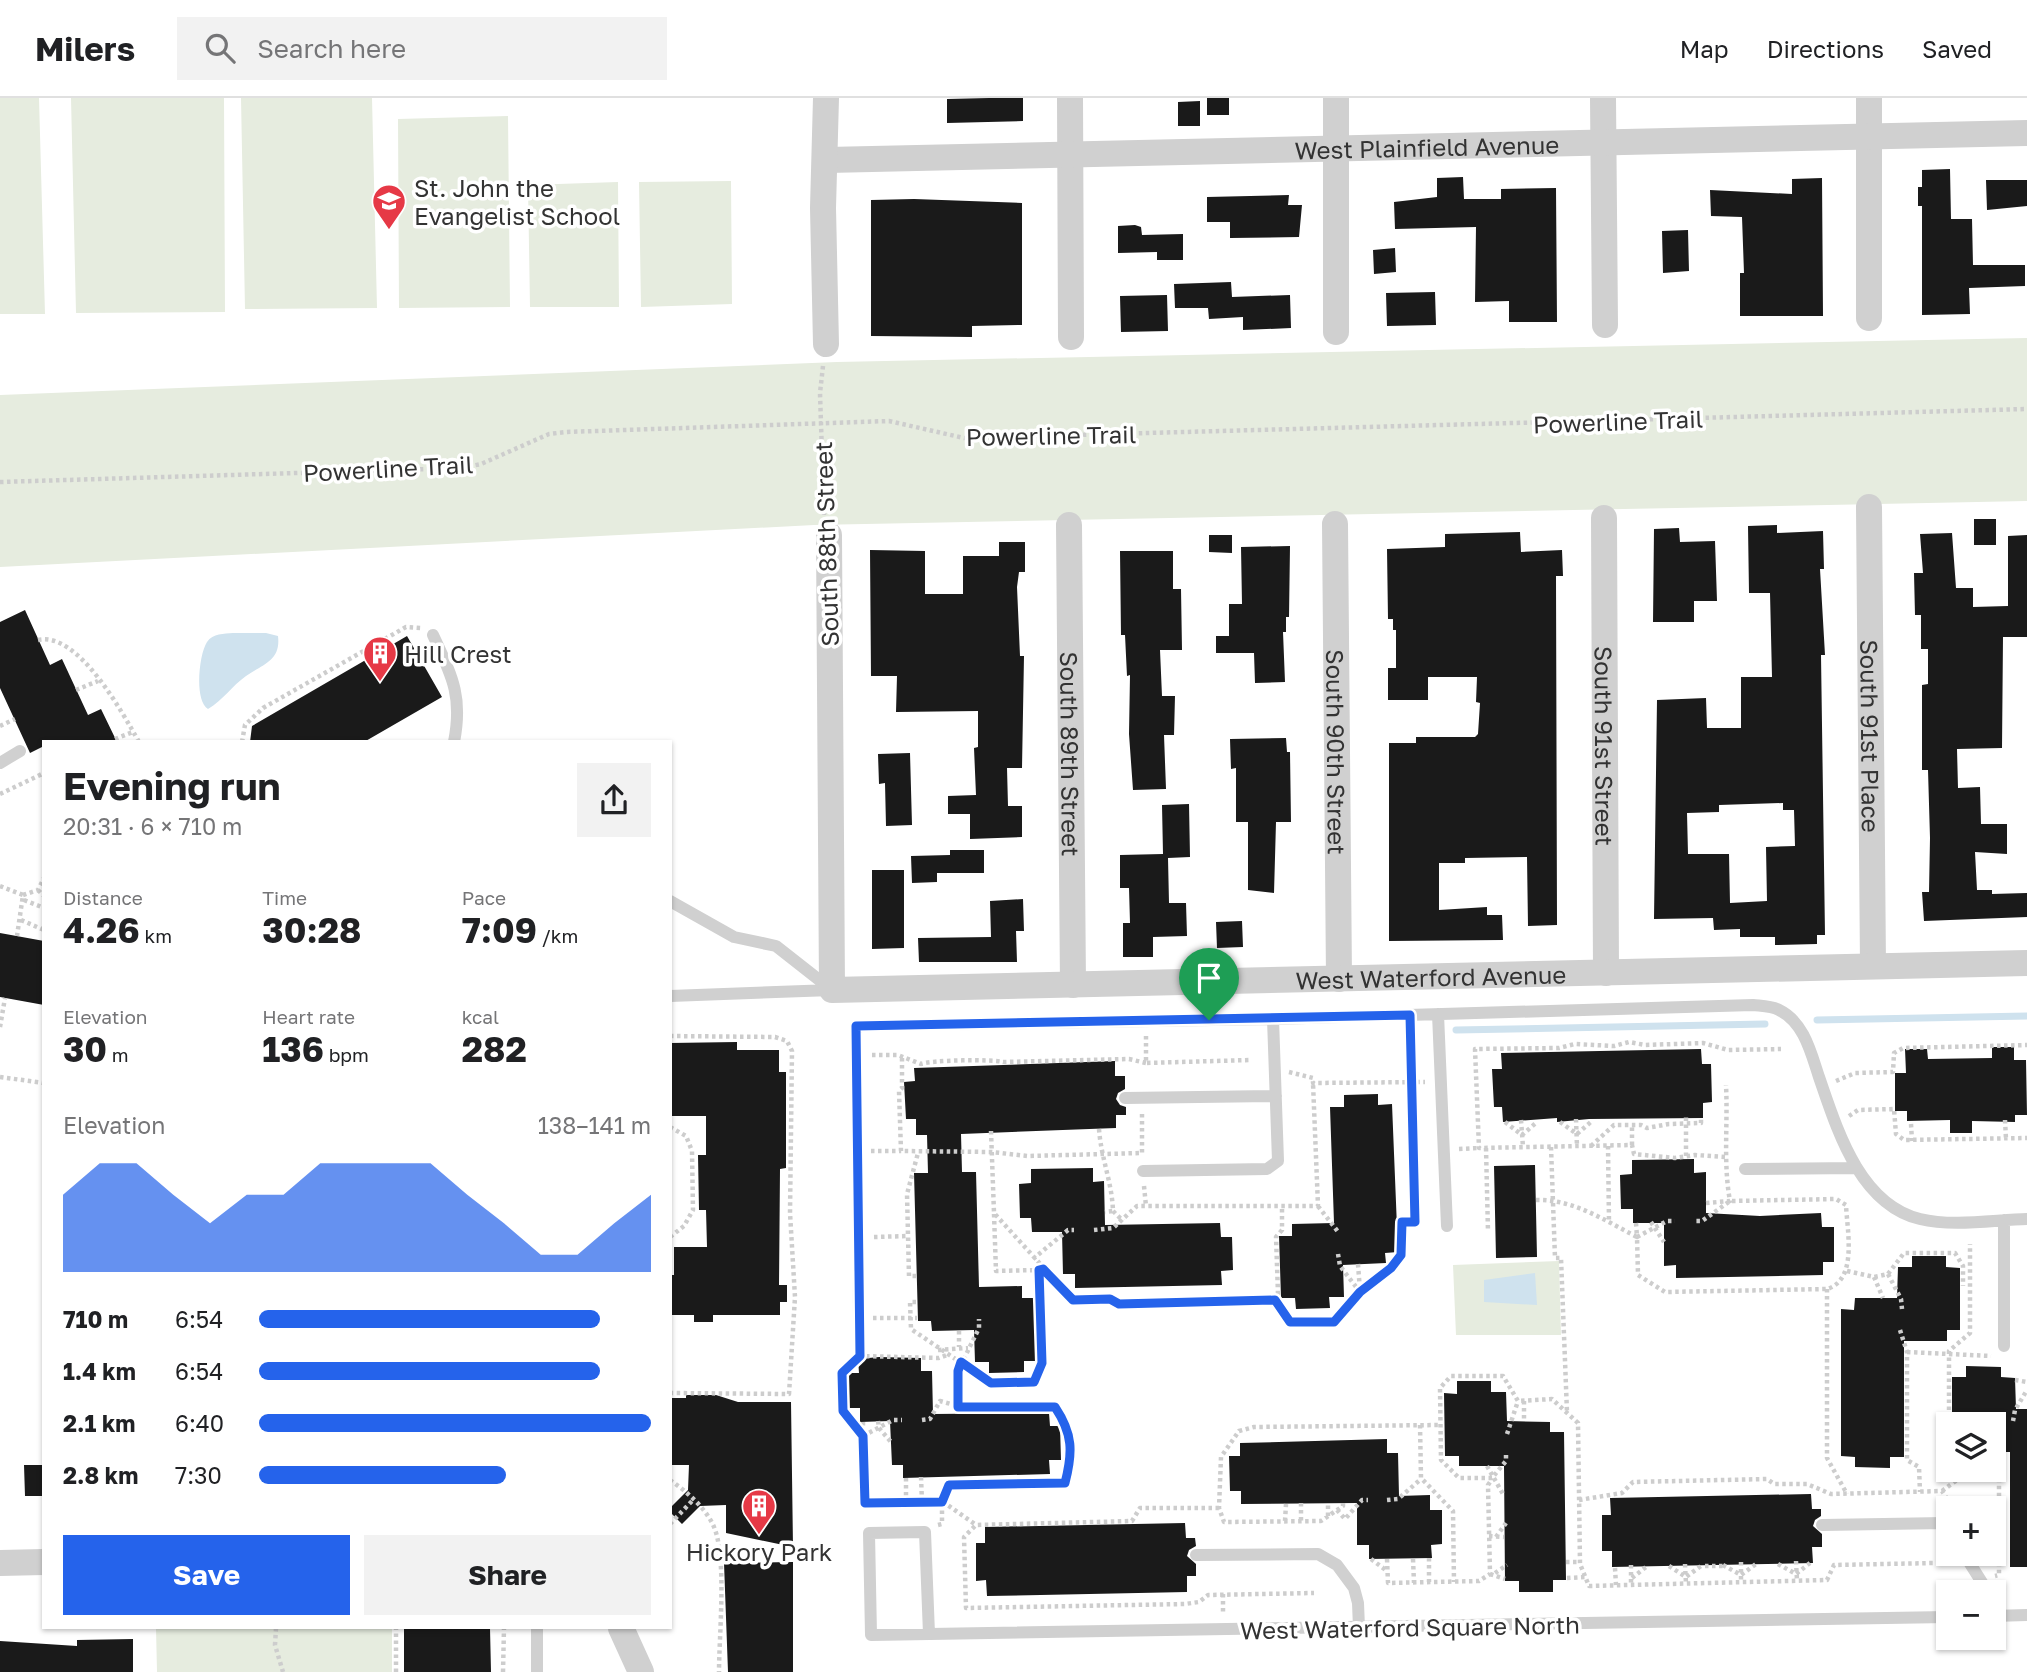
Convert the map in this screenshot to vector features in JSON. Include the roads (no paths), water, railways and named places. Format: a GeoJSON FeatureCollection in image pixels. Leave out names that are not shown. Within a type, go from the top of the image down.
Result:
{"type":"FeatureCollection","features":[{"type":"Feature","properties":{"kind":"street"},"geometry":{"type":"LineString","coordinates":[[826,98],[827,160],[823,208],[826,344]]}},
{"type":"Feature","properties":{"kind":"street"},"geometry":{"type":"LineString","coordinates":[[1070,98],[1071,337]]}},
{"type":"Feature","properties":{"kind":"street"},"geometry":{"type":"LineString","coordinates":[[1336,98],[1336,332]]}},
{"type":"Feature","properties":{"kind":"street"},"geometry":{"type":"LineString","coordinates":[[1603,98],[1605,325]]}},
{"type":"Feature","properties":{"kind":"street"},"geometry":{"type":"LineString","coordinates":[[1869,98],[1869,318]]}},
{"type":"Feature","properties":{"kind":"street","name":"West Plainfield Avenue"},"geometry":{"type":"LineString","coordinates":[[827,160],[2027,133]]}},
{"type":"Feature","properties":{"kind":"street","name":"South 91st Place"},"geometry":{"type":"LineString","coordinates":[[1869,506],[1873,966]]}},
{"type":"Feature","properties":{"kind":"street","name":"South 91st Street"},"geometry":{"type":"LineString","coordinates":[[1604,518],[1606,973]]}},
{"type":"Feature","properties":{"kind":"street","name":"South 89th Street"},"geometry":{"type":"LineString","coordinates":[[1069,524],[1073,985]]}},
{"type":"Feature","properties":{"kind":"street","name":"South 90th Street"},"geometry":{"type":"LineString","coordinates":[[1335,524],[1339,979]]}},
{"type":"Feature","properties":{"kind":"street","name":"South 88th Street"},"geometry":{"type":"LineString","coordinates":[[829,535],[832,990]]}},
{"type":"Feature","properties":{"kind":"street","name":"West Waterford Avenue"},"geometry":{"type":"LineString","coordinates":[[832,990],[2027,963]]}},
{"type":"Feature","properties":{"kind":"street"},"geometry":{"type":"LineString","coordinates":[[0,1563],[42,1562]]}},
{"type":"Feature","properties":{"kind":"street"},"geometry":{"type":"LineString","coordinates":[[621,1629],[641,1672]]}},
{"type":"Feature","properties":{"kind":"lane"},"geometry":{"type":"LineString","coordinates":[[433,635],[455,681],[458,722],[454,740]]}},
{"type":"Feature","properties":{"kind":"lane"},"geometry":{"type":"LineString","coordinates":[[0,763],[20,751]]}},
{"type":"Feature","properties":{"kind":"lane"},"geometry":{"type":"LineString","coordinates":[[672,902],[734,937],[776,946],[832,990]]}},
{"type":"Feature","properties":{"kind":"lane"},"geometry":{"type":"LineString","coordinates":[[672,996],[832,990]]}},
{"type":"Feature","properties":{"kind":"lane"},"geometry":{"type":"LineString","coordinates":[[859,1318],[856,1026],[1273,1019],[1753,1005],[1778,1009],[1795,1022],[1807,1041],[1837,1124],[1857,1168],[1875,1195],[1912,1216],[1941,1222],[2027,1219]]}},
{"type":"Feature","properties":{"kind":"lane"},"geometry":{"type":"LineString","coordinates":[[1438,1014],[1447,1226]]}},
{"type":"Feature","properties":{"kind":"lane"},"geometry":{"type":"LineString","coordinates":[[1143,1171],[1267,1169],[1278,1161],[1273,1019]]}},
{"type":"Feature","properties":{"kind":"lane"},"geometry":{"type":"LineString","coordinates":[[1125,1098],[1276,1096]]}},
{"type":"Feature","properties":{"kind":"lane"},"geometry":{"type":"LineString","coordinates":[[1745,1169],[1857,1168]]}},
{"type":"Feature","properties":{"kind":"lane"},"geometry":{"type":"LineString","coordinates":[[2001,1351],[2004,1220]]}},
{"type":"Feature","properties":{"kind":"lane"},"geometry":{"type":"LineString","coordinates":[[1822,1525],[1936,1523]]}},
{"type":"Feature","properties":{"kind":"lane","name":"West Waterford Square North"},"geometry":{"type":"LineString","coordinates":[[929,1634],[925,1532],[869,1533],[871,1635],[1359,1629],[1936,1617]]}},
{"type":"Feature","properties":{"kind":"lane"},"geometry":{"type":"LineString","coordinates":[[1196,1555],[1318,1554],[1336,1565],[1354,1588],[1358,1603],[1359,1629]]}},
{"type":"Feature","properties":{"kind":"lane"},"geometry":{"type":"LineString","coordinates":[[2006,1616],[2027,1615]]}},
{"type":"Feature","properties":{"kind":"lane"},"geometry":{"type":"LineString","coordinates":[[537,1629],[537,1672]]}},
{"type":"Feature","properties":{"kind":"water"},"geometry":{"type":"Polygon","coordinates":[[[233,633],[266,633],[278,636],[277,651],[270,661],[241,680],[208,709],[199,687],[204,648],[212,637],[233,633]]]}},
{"type":"Feature","properties":{"kind":"water"},"geometry":{"type":"Polygon","coordinates":[[[1535,1273],[1537,1305],[1484,1302],[1484,1280],[1535,1273]]]}},
{"type":"Feature","properties":{"kind":"waterway"},"geometry":{"type":"LineString","coordinates":[[1817,1020],[2027,1016]]}},
{"type":"Feature","properties":{"kind":"waterway"},"geometry":{"type":"LineString","coordinates":[[1456,1030],[1765,1024]]}},
{"type":"Feature","properties":{"kind":"place","name":"St. John the Evangelist School"},"geometry":{"type":"Point","coordinates":[389,231]}},
{"type":"Feature","properties":{"kind":"place","name":"Hill Crest"},"geometry":{"type":"Point","coordinates":[380,683]}},
{"type":"Feature","properties":{"kind":"place","name":"Hickory Park"},"geometry":{"type":"Point","coordinates":[759,1536]}}]}
